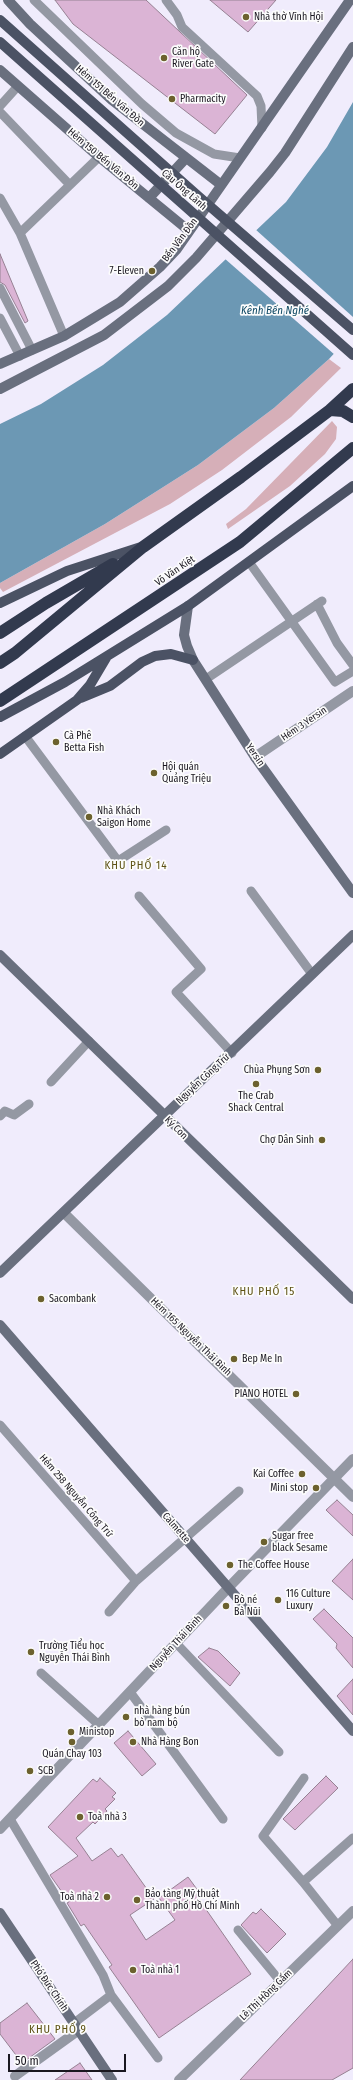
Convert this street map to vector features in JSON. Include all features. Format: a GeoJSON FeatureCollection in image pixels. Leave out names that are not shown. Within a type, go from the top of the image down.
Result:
{"type":"FeatureCollection","features":[{"type":"Feature","properties":{"kind":"highway"},"geometry":{"type":"LineString","coordinates":[[0,662],[14,653],[143,547],[241,477],[330,410],[353,389]]}},
{"type":"Feature","properties":{"kind":"highway"},"geometry":{"type":"LineString","coordinates":[[330,410],[343,411],[353,417]]}},
{"type":"Feature","properties":{"kind":"highway","name":"Võ Văn Kiệt"},"geometry":{"type":"LineString","coordinates":[[0,701],[240,542],[353,448]]}},
{"type":"Feature","properties":{"kind":"highway"},"geometry":{"type":"LineString","coordinates":[[0,633],[46,603],[143,547]]}},
{"type":"Feature","properties":{"kind":"main road","name":"Hẻm 151 Bến Vân Đồn"},"geometry":{"type":"LineString","coordinates":[[8,0],[112,100],[220,184]]}},
{"type":"Feature","properties":{"kind":"main road","name":"Bến Vân Đồn"},"geometry":{"type":"LineString","coordinates":[[0,364],[64,336],[120,302],[142,285],[176,249],[350,0]]}},
{"type":"Feature","properties":{"kind":"main road","name":"Cầu Ông Lãnh"},"geometry":{"type":"LineString","coordinates":[[0,20],[198,196],[353,330]]}},
{"type":"Feature","properties":{"kind":"main road","name":"Cầu Ông Lãnh"},"geometry":{"type":"LineString","coordinates":[[0,42],[353,355]]}},
{"type":"Feature","properties":{"kind":"main road","name":"Bến Vân Đồn"},"geometry":{"type":"LineString","coordinates":[[0,389],[104,335],[168,286],[196,258],[285,153],[353,47]]}},
{"type":"Feature","properties":{"kind":"main road","name":"Hẻm 150 Bến Vân Đồn"},"geometry":{"type":"LineString","coordinates":[[0,70],[99,157],[188,230]]}},
{"type":"Feature","properties":{"kind":"main road"},"geometry":{"type":"LineString","coordinates":[[149,198],[186,158]]}},
{"type":"Feature","properties":{"kind":"main road"},"geometry":{"type":"LineString","coordinates":[[0,717],[65,682],[188,606],[353,486]]}},
{"type":"Feature","properties":{"kind":"main road"},"geometry":{"type":"LineString","coordinates":[[0,603],[67,571],[143,547]]}},
{"type":"Feature","properties":{"kind":"main road","name":"Yersin"},"geometry":{"type":"LineString","coordinates":[[188,606],[184,635],[186,646],[193,660],[255,758],[353,893]]}},
{"type":"Feature","properties":{"kind":"main road"},"geometry":{"type":"LineString","coordinates":[[0,754],[77,700],[110,686],[142,662],[155,656],[171,654],[193,660]]}},
{"type":"Feature","properties":{"kind":"main road"},"geometry":{"type":"LineString","coordinates":[[77,700],[90,685],[107,656]]}},
{"type":"Feature","properties":{"kind":"main road","name":"Nguyễn Công Trứ"},"geometry":{"type":"LineString","coordinates":[[0,1273],[232,1053],[353,935]]}},
{"type":"Feature","properties":{"kind":"main road","name":"Ký Con"},"geometry":{"type":"LineString","coordinates":[[0,955],[353,1300]]}},
{"type":"Feature","properties":{"kind":"main road","name":"Calmette"},"geometry":{"type":"LineString","coordinates":[[0,1325],[353,1731]]}},
{"type":"Feature","properties":{"kind":"main road","name":"Phó Đức Chính"},"geometry":{"type":"LineString","coordinates":[[0,1912],[112,2080]]}},
{"type":"Feature","properties":{"kind":"street","name":"Hẻm 3 Yersin"},"geometry":{"type":"LineString","coordinates":[[255,758],[353,691]]}},
{"type":"Feature","properties":{"kind":"street","name":"Hẻm 165 Nguyễn Thái Bình"},"geometry":{"type":"LineString","coordinates":[[64,1213],[353,1497]]}},
{"type":"Feature","properties":{"kind":"street","name":"Nguyễn Thái Bình"},"geometry":{"type":"LineString","coordinates":[[0,1829],[229,1587],[353,1459]]}},
{"type":"Feature","properties":{"kind":"street","name":"Lê Thị Hồng Gấm"},"geometry":{"type":"LineString","coordinates":[[179,2080],[353,1911]]}},
{"type":"Feature","properties":{"kind":"street"},"geometry":{"type":"LineString","coordinates":[[15,2076],[76,2027]]}},
{"type":"Feature","properties":{"kind":"lane"},"geometry":{"type":"LineString","coordinates":[[34,0],[136,99],[176,133],[214,154],[240,158]]}},
{"type":"Feature","properties":{"kind":"lane"},"geometry":{"type":"LineString","coordinates":[[166,0],[177,15],[182,27],[257,96],[261,106],[262,128]]}},
{"type":"Feature","properties":{"kind":"lane"},"geometry":{"type":"LineString","coordinates":[[0,106],[18,86]]}},
{"type":"Feature","properties":{"kind":"lane"},"geometry":{"type":"LineString","coordinates":[[0,112],[70,185]]}},
{"type":"Feature","properties":{"kind":"lane"},"geometry":{"type":"LineString","coordinates":[[20,233],[99,157]]}},
{"type":"Feature","properties":{"kind":"lane"},"geometry":{"type":"LineString","coordinates":[[0,198],[20,233],[64,336]]}},
{"type":"Feature","properties":{"kind":"lane"},"geometry":{"type":"LineString","coordinates":[[0,288],[32,350]]}},
{"type":"Feature","properties":{"kind":"lane"},"geometry":{"type":"LineString","coordinates":[[0,318],[20,356]]}},
{"type":"Feature","properties":{"kind":"lane"},"geometry":{"type":"LineString","coordinates":[[249,562],[335,682],[353,671]]}},
{"type":"Feature","properties":{"kind":"lane"},"geometry":{"type":"LineString","coordinates":[[206,679],[320,602],[337,644],[353,665]]}},
{"type":"Feature","properties":{"kind":"lane"},"geometry":{"type":"LineString","coordinates":[[25,736],[118,860],[166,830]]}},
{"type":"Feature","properties":{"kind":"lane"},"geometry":{"type":"LineString","coordinates":[[251,891],[312,974]]}},
{"type":"Feature","properties":{"kind":"lane"},"geometry":{"type":"LineString","coordinates":[[139,896],[201,968],[176,992],[232,1053]]}},
{"type":"Feature","properties":{"kind":"lane"},"geometry":{"type":"LineString","coordinates":[[51,1082],[89,1041]]}},
{"type":"Feature","properties":{"kind":"lane"},"geometry":{"type":"LineString","coordinates":[[0,1116],[5,1111],[14,1115],[29,1104]]}},
{"type":"Feature","properties":{"kind":"lane","name":"Hẻm 258 Nguyễn Công Trứ"},"geometry":{"type":"LineString","coordinates":[[0,1425],[136,1581]]}},
{"type":"Feature","properties":{"kind":"lane"},"geometry":{"type":"LineString","coordinates":[[109,1612],[136,1581],[184,1537],[239,1491]]}},
{"type":"Feature","properties":{"kind":"lane"},"geometry":{"type":"LineString","coordinates":[[176,1643],[279,1752]]}},
{"type":"Feature","properties":{"kind":"lane"},"geometry":{"type":"LineString","coordinates":[[41,1673],[98,1725]]}},
{"type":"Feature","properties":{"kind":"lane"},"geometry":{"type":"LineString","coordinates":[[130,1692],[223,1819]]}},
{"type":"Feature","properties":{"kind":"lane"},"geometry":{"type":"LineString","coordinates":[[304,1778],[263,1836],[303,1882],[338,1926]]}},
{"type":"Feature","properties":{"kind":"lane"},"geometry":{"type":"LineString","coordinates":[[10,1819],[103,1975],[111,1995],[158,2058]]}},
{"type":"Feature","properties":{"kind":"lane"},"geometry":{"type":"LineString","coordinates":[[303,1882],[353,1838]]}},
{"type":"Feature","properties":{"kind":"lane"},"geometry":{"type":"LineString","coordinates":[[238,1930],[280,1981]]}},
{"type":"Feature","properties":{"kind":"lane"},"geometry":{"type":"LineString","coordinates":[[76,2027],[111,1995]]}},
{"type":"Feature","properties":{"kind":"shaded area"},"geometry":{"type":"Polygon","coordinates":[[[329,359],[341,368],[291,417],[222,470],[170,504],[3,592],[0,588],[0,583],[105,524],[198,465],[274,408],[329,359]]]}},
{"type":"Feature","properties":{"kind":"shaded area"},"geometry":{"type":"Polygon","coordinates":[[[332,421],[337,427],[336,439],[325,454],[290,486],[228,529],[226,524],[246,509],[332,421]]]}},
{"type":"Feature","properties":{"kind":"water","name":"Kênh Bến Nghé"},"geometry":{"type":"Polygon","coordinates":[[[353,102],[353,333],[329,359],[274,408],[198,465],[105,524],[0,583],[0,424],[41,404],[103,365],[167,315],[286,202],[327,147],[353,102]]]}},
{"type":"Feature","properties":{"kind":"pier"},"geometry":{"type":"Polygon","coordinates":[[[255,229],[353,317],[353,336],[335,355],[224,258],[255,229]]]}},
{"type":"Feature","properties":{"kind":"building","name":"Căn hộ River Gate"},"geometry":{"type":"Polygon","coordinates":[[[55,0],[146,0],[247,95],[215,134],[73,24],[55,0]]]}},
{"type":"Feature","properties":{"kind":"building","name":"Nhà thờ Vĩnh Hội"},"geometry":{"type":"Polygon","coordinates":[[[210,0],[276,0],[248,32],[210,0]]]}},
{"type":"Feature","properties":{"kind":"building"},"geometry":{"type":"Polygon","coordinates":[[[0,254],[28,321],[25,323],[5,285],[0,282],[0,254]]]}},
{"type":"Feature","properties":{"kind":"building"},"geometry":{"type":"Polygon","coordinates":[[[337,1500],[353,1515],[353,1536],[326,1510],[337,1500]]]}},
{"type":"Feature","properties":{"kind":"building"},"geometry":{"type":"Polygon","coordinates":[[[353,1559],[353,1600],[332,1581],[353,1559]]]}},
{"type":"Feature","properties":{"kind":"building"},"geometry":{"type":"Polygon","coordinates":[[[324,1609],[353,1638],[353,1668],[336,1648],[337,1644],[313,1619],[324,1609]]]}},
{"type":"Feature","properties":{"kind":"building"},"geometry":{"type":"Polygon","coordinates":[[[209,1648],[218,1651],[240,1673],[230,1686],[198,1657],[209,1648]]]}},
{"type":"Feature","properties":{"kind":"building"},"geometry":{"type":"Polygon","coordinates":[[[353,1679],[353,1715],[337,1696],[353,1679]]]}},
{"type":"Feature","properties":{"kind":"building"},"geometry":{"type":"Polygon","coordinates":[[[128,1731],[156,1764],[142,1776],[114,1743],[128,1731]]]}},
{"type":"Feature","properties":{"kind":"building"},"geometry":{"type":"Polygon","coordinates":[[[326,1776],[338,1788],[295,1830],[283,1819],[326,1776]]]}},
{"type":"Feature","properties":{"kind":"building"},"geometry":{"type":"Polygon","coordinates":[[[100,1778],[116,1793],[112,1797],[115,1799],[105,1809],[107,1811],[95,1824],[93,1822],[76,1838],[92,1861],[111,1848],[118,1857],[122,1854],[154,1899],[130,1915],[146,1940],[175,1920],[159,1898],[188,1877],[199,1892],[196,1895],[251,1974],[159,2038],[109,1967],[112,1965],[84,1924],[81,1926],[67,1903],[69,1902],[50,1875],[78,1856],[48,1827],[93,1779],[97,1782],[100,1778]]]}},
{"type":"Feature","properties":{"kind":"building"},"geometry":{"type":"Polygon","coordinates":[[[261,1909],[286,1934],[267,1953],[241,1925],[253,1912],[256,1914],[261,1909]]]}},
{"type":"Feature","properties":{"kind":"building"},"geometry":{"type":"Polygon","coordinates":[[[353,1959],[353,2068],[332,2080],[240,2080],[353,1959]]]}},
{"type":"Feature","properties":{"kind":"building"},"geometry":{"type":"Polygon","coordinates":[[[27,2003],[55,2039],[22,2063],[0,2034],[0,2023],[27,2003]]]}},
{"type":"Feature","properties":{"kind":"building"},"geometry":{"type":"Polygon","coordinates":[[[80,2063],[92,2080],[55,2080],[80,2063]]]}},
{"type":"Feature","properties":{"kind":"place","name":"Nhà thờ Vĩnh Hội"},"geometry":{"type":"Point","coordinates":[246,17]}},
{"type":"Feature","properties":{"kind":"place","name":"Căn hộ River Gate"},"geometry":{"type":"Point","coordinates":[164,58]}},
{"type":"Feature","properties":{"kind":"place","name":"Pharmacity"},"geometry":{"type":"Point","coordinates":[172,99]}},
{"type":"Feature","properties":{"kind":"place","name":"7-Eleven"},"geometry":{"type":"Point","coordinates":[152,271]}},
{"type":"Feature","properties":{"kind":"place","name":"Cà Phê Betta Fish"},"geometry":{"type":"Point","coordinates":[56,742]}},
{"type":"Feature","properties":{"kind":"place","name":"Hội quán Quảng Triệu"},"geometry":{"type":"Point","coordinates":[154,773]}},
{"type":"Feature","properties":{"kind":"place","name":"Nhà Khách Saigon Home"},"geometry":{"type":"Point","coordinates":[89,817]}},
{"type":"Feature","properties":{"kind":"place","name":"Chùa Phụng Sơn"},"geometry":{"type":"Point","coordinates":[318,1070]}},
{"type":"Feature","properties":{"kind":"place","name":"The Crab Shack Central"},"geometry":{"type":"Point","coordinates":[256,1084]}},
{"type":"Feature","properties":{"kind":"place","name":"Chợ Dân Sinh"},"geometry":{"type":"Point","coordinates":[322,1140]}},
{"type":"Feature","properties":{"kind":"place","name":"Sacombank"},"geometry":{"type":"Point","coordinates":[41,1299]}},
{"type":"Feature","properties":{"kind":"place","name":"Bep Me In"},"geometry":{"type":"Point","coordinates":[234,1359]}},
{"type":"Feature","properties":{"kind":"place","name":"PIANO HOTEL"},"geometry":{"type":"Point","coordinates":[296,1394]}},
{"type":"Feature","properties":{"kind":"place","name":"Kai Coffee"},"geometry":{"type":"Point","coordinates":[302,1474]}},
{"type":"Feature","properties":{"kind":"place","name":"Mini stop"},"geometry":{"type":"Point","coordinates":[316,1488]}},
{"type":"Feature","properties":{"kind":"place","name":"Sugar free black Sesame"},"geometry":{"type":"Point","coordinates":[264,1542]}},
{"type":"Feature","properties":{"kind":"place","name":"The Coffee House"},"geometry":{"type":"Point","coordinates":[230,1565]}},
{"type":"Feature","properties":{"kind":"place","name":"116 Culture Luxury"},"geometry":{"type":"Point","coordinates":[278,1600]}},
{"type":"Feature","properties":{"kind":"place","name":"Bò né Bà Nũi"},"geometry":{"type":"Point","coordinates":[226,1606]}},
{"type":"Feature","properties":{"kind":"place","name":"Trường Tiểu học Nguyễn Thái Bình"},"geometry":{"type":"Point","coordinates":[31,1652]}},
{"type":"Feature","properties":{"kind":"place","name":"nhà hàng bún bò nam bộ"},"geometry":{"type":"Point","coordinates":[126,1717]}},
{"type":"Feature","properties":{"kind":"place","name":"Ministop"},"geometry":{"type":"Point","coordinates":[71,1732]}},
{"type":"Feature","properties":{"kind":"place","name":"Quán Chay 103"},"geometry":{"type":"Point","coordinates":[72,1742]}},
{"type":"Feature","properties":{"kind":"place","name":"Nhà Hàng Bon"},"geometry":{"type":"Point","coordinates":[133,1742]}},
{"type":"Feature","properties":{"kind":"place","name":"SCB"},"geometry":{"type":"Point","coordinates":[30,1771]}},
{"type":"Feature","properties":{"kind":"place","name":"Toà nhà 3"},"geometry":{"type":"Point","coordinates":[80,1817]}},
{"type":"Feature","properties":{"kind":"place","name":"Toà nhà 2"},"geometry":{"type":"Point","coordinates":[107,1897]}},
{"type":"Feature","properties":{"kind":"place","name":"Bảo tàng Mỹ thuật Thành phố Hồ Chí Minh"},"geometry":{"type":"Point","coordinates":[137,1900]}},
{"type":"Feature","properties":{"kind":"place","name":"Toà nhà 1"},"geometry":{"type":"Point","coordinates":[133,1970]}},
{"type":"Feature","properties":{"kind":"district","name":"KHU PHỐ 14"},"geometry":{"type":"Point","coordinates":[136,866]}},
{"type":"Feature","properties":{"kind":"district","name":"KHU PHỐ 15"},"geometry":{"type":"Point","coordinates":[264,1292]}},
{"type":"Feature","properties":{"kind":"district","name":"KHU PHỐ 9"},"geometry":{"type":"Point","coordinates":[58,2030]}}]}
